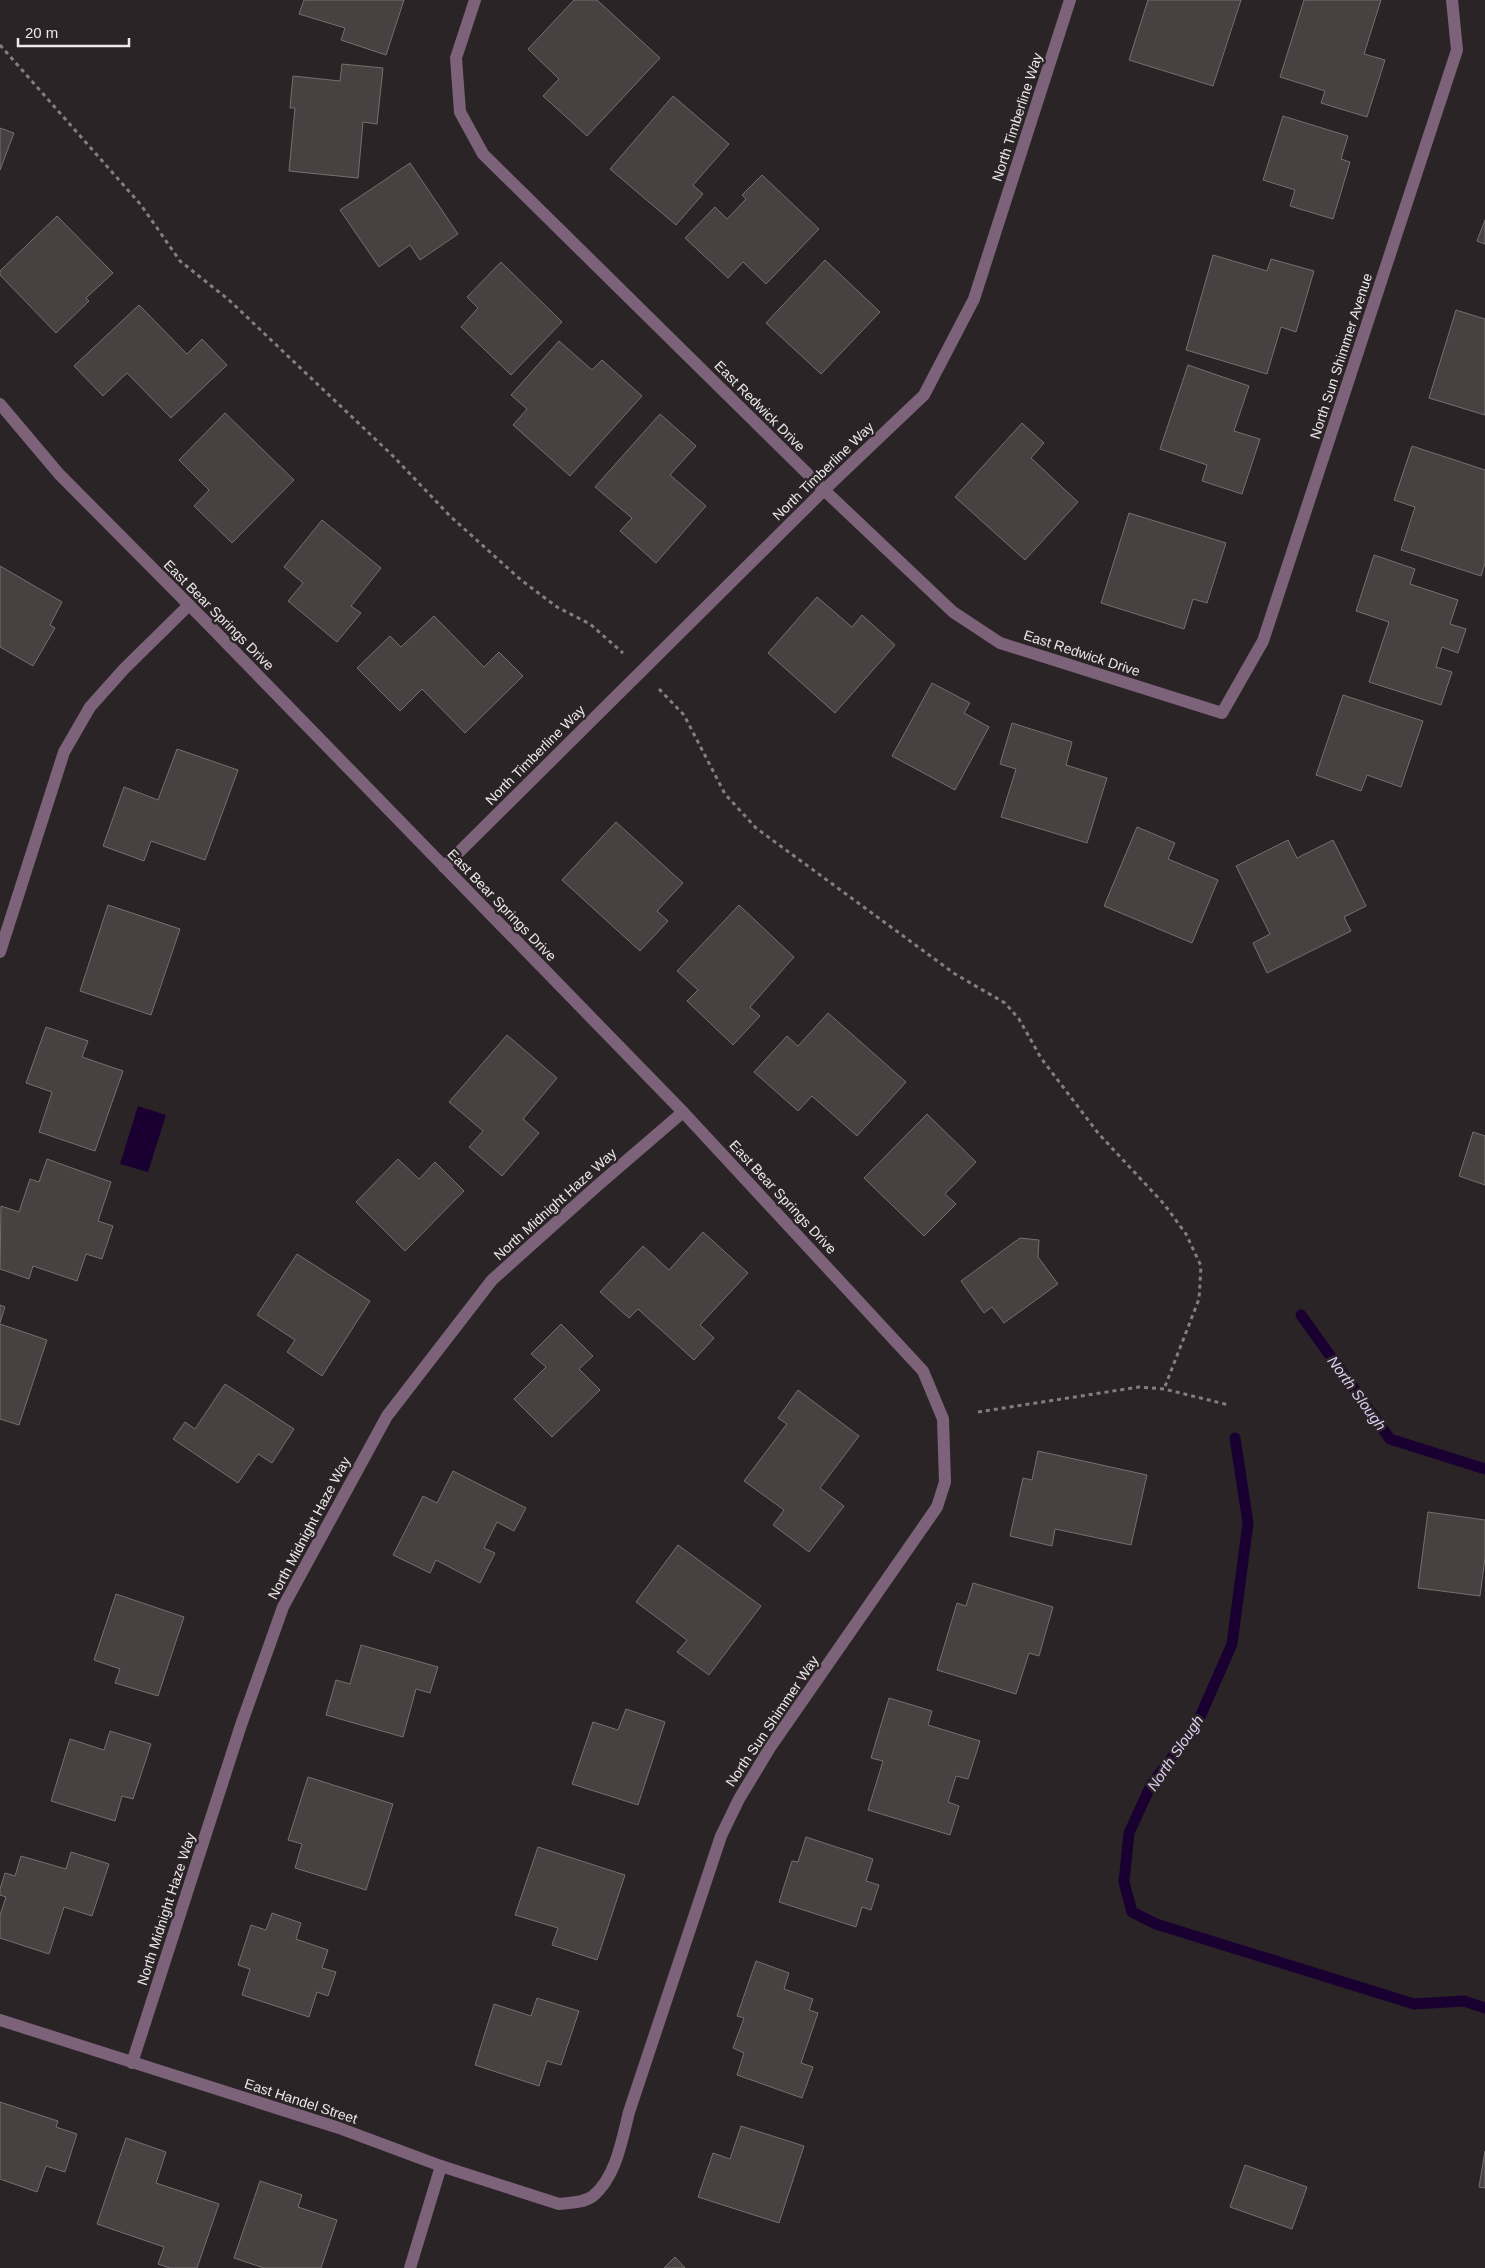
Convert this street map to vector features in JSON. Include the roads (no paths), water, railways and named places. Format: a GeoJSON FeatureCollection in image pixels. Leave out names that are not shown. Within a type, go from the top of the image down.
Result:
{"type":"FeatureCollection","features":[{"type":"Feature","properties":{"kind":"street","name":"East Redwick Drive"},"geometry":{"type":"LineString","coordinates":[[475,0],[456,58],[460,112],[483,154],[824,490],[953,612],[1000,643],[1222,714]]}},
{"type":"Feature","properties":{"kind":"street","name":"North Timberline Way"},"geometry":{"type":"LineString","coordinates":[[444,866],[824,490],[924,395],[974,299],[1070,0]]}},
{"type":"Feature","properties":{"kind":"street","name":"North Sun Shimmer Avenue"},"geometry":{"type":"LineString","coordinates":[[1222,714],[1263,641],[1458,50],[1452,0]]}},
{"type":"Feature","properties":{"kind":"street","name":"East Bear Springs Drive"},"geometry":{"type":"LineString","coordinates":[[0,404],[59,474],[683,1112],[924,1371],[943,1418],[944,1448]]}},
{"type":"Feature","properties":{"kind":"street"},"geometry":{"type":"LineString","coordinates":[[0,952],[64,752],[90,708],[124,669],[189,605]]}},
{"type":"Feature","properties":{"kind":"street","name":"North Midnight Haze Way"},"geometry":{"type":"LineString","coordinates":[[132,2063],[238,1734],[283,1607],[387,1416],[492,1280],[683,1112]]}},
{"type":"Feature","properties":{"kind":"street","name":"North Sun Shimmer Way"},"geometry":{"type":"LineString","coordinates":[[592,2197],[607,2179],[620,2147],[629,2112],[721,1836],[735,1806],[771,1746],[937,1507],[945,1482],[944,1448]]}},
{"type":"Feature","properties":{"kind":"street","name":"East Handel Street"},"geometry":{"type":"LineString","coordinates":[[0,2020],[339,2128],[440,2166],[559,2204],[577,2202],[592,2197]]}},
{"type":"Feature","properties":{"kind":"street"},"geometry":{"type":"LineString","coordinates":[[410,2268],[440,2166]]}},
{"type":"Feature","properties":{"kind":"waterway","name":"North Slough"},"geometry":{"type":"LineString","coordinates":[[1301,1315],[1390,1439],[1485,1469]]}},
{"type":"Feature","properties":{"kind":"waterway","name":"North Slough"},"geometry":{"type":"LineString","coordinates":[[1235,1438],[1248,1523],[1232,1644],[1196,1726],[1151,1785],[1129,1833],[1124,1882],[1132,1912],[1156,1924],[1414,2004],[1464,2001],[1485,2008]]}}]}
